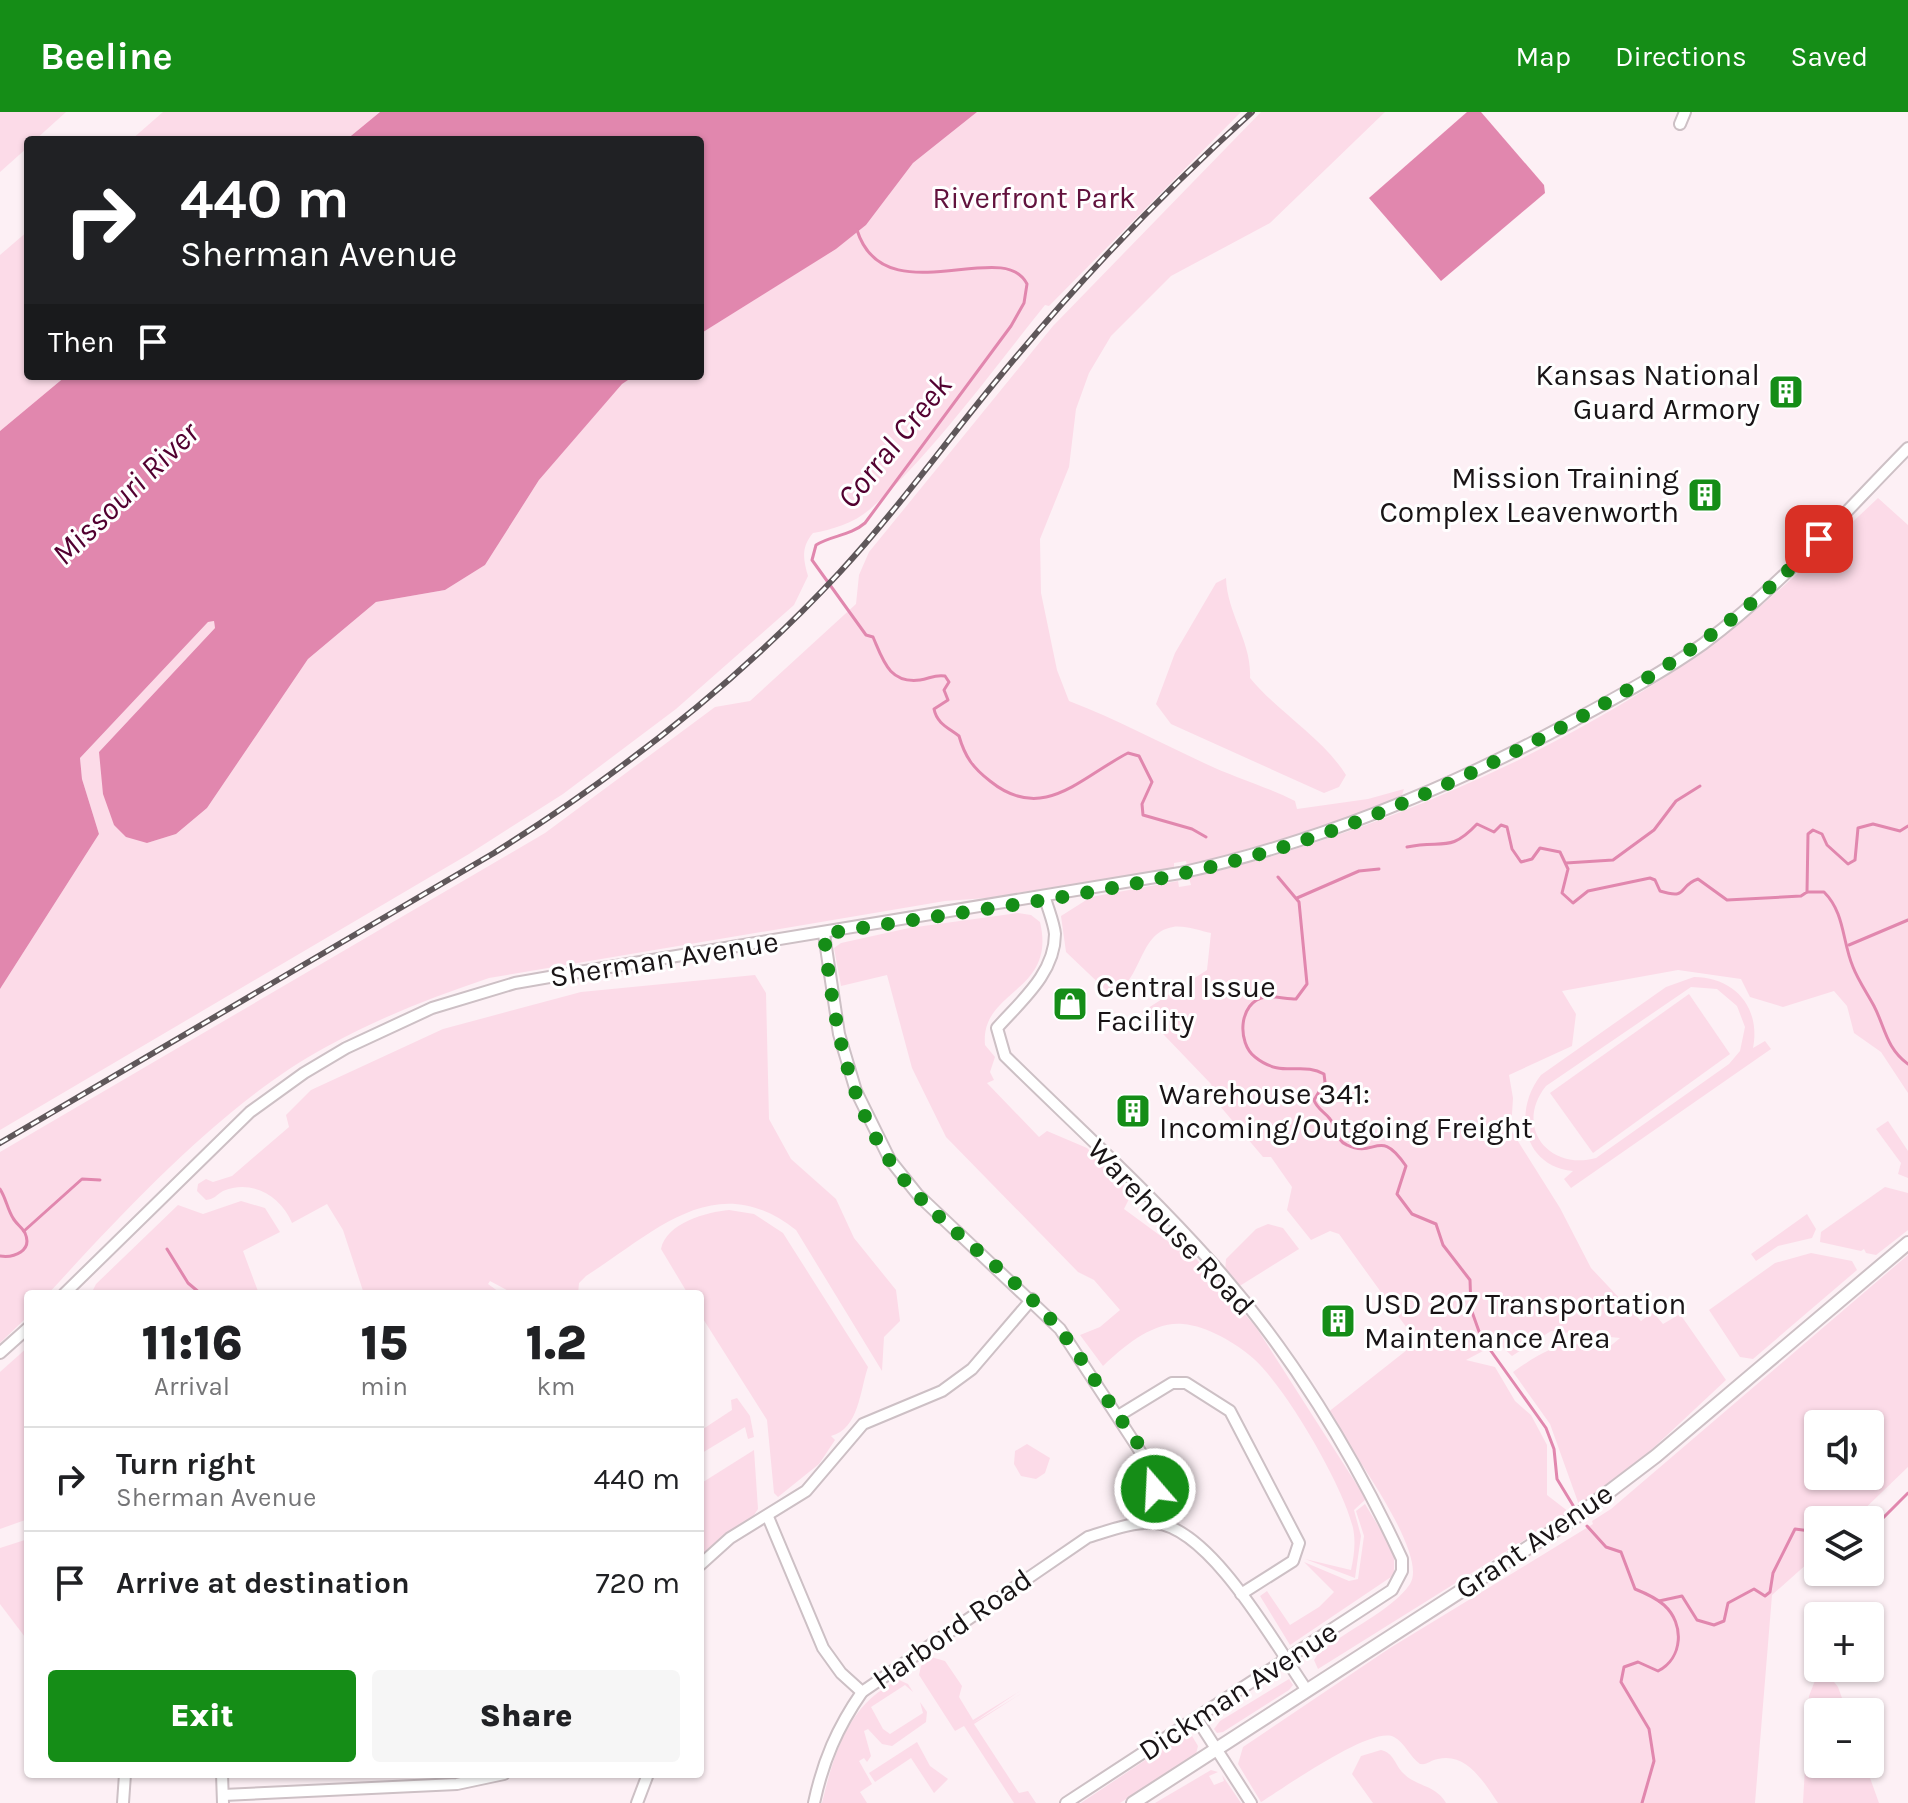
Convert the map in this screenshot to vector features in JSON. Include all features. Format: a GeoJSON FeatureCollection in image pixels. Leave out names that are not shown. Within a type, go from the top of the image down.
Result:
{"type":"FeatureCollection","features":[{"type":"Feature","properties":{"kind":"main road","name":"Grant Avenue"},"geometry":{"type":"LineString","coordinates":[[1133,1803],[1592,1505],[1656,1456],[1908,1243]]}},
{"type":"Feature","properties":{"kind":"street"},"geometry":{"type":"LineString","coordinates":[[1680,124],[1685,112]]}},
{"type":"Feature","properties":{"kind":"street","name":"Sherman Avenue"},"geometry":{"type":"LineString","coordinates":[[71,1290],[250,1112],[325,1060],[393,1024],[432,1008],[515,983],[1045,898],[1180,873],[1277,848],[1382,812],[1519,750],[1652,677],[1703,644],[1806,553],[1908,448]]}},
{"type":"Feature","properties":{"kind":"street","name":"Warehouse Road"},"geometry":{"type":"LineString","coordinates":[[1045,898],[1055,931],[1053,954],[1036,985],[997,1028],[1005,1056],[1212,1264],[1267,1332],[1374,1498],[1402,1559],[1402,1571]]}},
{"type":"Feature","properties":{"kind":"street"},"geometry":{"type":"LineString","coordinates":[[824,934],[839,1034],[856,1091],[890,1160],[947,1223],[1032,1299],[1060,1329],[1141,1449],[1155,1477],[1154,1522],[1180,1533],[1210,1554],[1306,1689]]}},
{"type":"Feature","properties":{"kind":"street"},"geometry":{"type":"LineString","coordinates":[[704,1561],[730,1538],[806,1491],[863,1424],[942,1391],[972,1369],[1032,1299]]}},
{"type":"Feature","properties":{"kind":"street"},"geometry":{"type":"LineString","coordinates":[[0,1353],[24,1332]]}},
{"type":"Feature","properties":{"kind":"street"},"geometry":{"type":"LineString","coordinates":[[1118,1416],[1172,1383],[1186,1383],[1230,1411],[1299,1543],[1293,1561],[1241,1594]]}},
{"type":"Feature","properties":{"kind":"street"},"geometry":{"type":"LineString","coordinates":[[768,1517],[823,1648],[841,1673],[862,1692]]}},
{"type":"Feature","properties":{"kind":"street","name":"Harbord Road"},"geometry":{"type":"LineString","coordinates":[[814,1803],[823,1763],[840,1725],[862,1692],[1088,1537],[1154,1522]]}},
{"type":"Feature","properties":{"kind":"street","name":"Dickman Avenue"},"geometry":{"type":"LineString","coordinates":[[1066,1803],[1392,1590],[1402,1571]]}},
{"type":"Feature","properties":{"kind":"street"},"geometry":{"type":"LineString","coordinates":[[1197,1719],[1251,1803]]}},
{"type":"Feature","properties":{"kind":"street"},"geometry":{"type":"LineString","coordinates":[[123,1803],[125,1778]]}},
{"type":"Feature","properties":{"kind":"street"},"geometry":{"type":"LineString","coordinates":[[222,1778],[223,1799],[457,1784],[485,1778]]}},
{"type":"Feature","properties":{"kind":"street"},"geometry":{"type":"LineString","coordinates":[[637,1803],[646,1778]]}},
{"type":"Feature","properties":{"kind":"green space"},"geometry":{"type":"Polygon","coordinates":[[[0,112],[66,112],[39,136],[24,136],[24,151],[0,172],[0,112]]]}},
{"type":"Feature","properties":{"kind":"green space"},"geometry":{"type":"Polygon","coordinates":[[[163,112],[380,112],[351,136],[136,136],[163,112]]]}},
{"type":"Feature","properties":{"kind":"green space","name":"Riverfront Park"},"geometry":{"type":"Polygon","coordinates":[[[977,112],[1241,112],[1049,306],[1045,305],[961,411],[892,488],[856,519],[813,533],[804,553],[808,576],[794,605],[676,709],[563,794],[469,854],[0,1130],[0,989],[99,834],[82,779],[80,758],[208,622],[214,621],[215,628],[99,752],[147,843],[176,834],[207,808],[308,659],[376,602],[445,590],[485,565],[539,480],[622,383],[627,380],[704,380],[704,331],[835,249],[866,225],[913,163],[977,112]]]}},
{"type":"Feature","properties":{"kind":"green space"},"geometry":{"type":"Polygon","coordinates":[[[1261,112],[1385,112],[1270,223],[1171,276],[1111,336],[1089,373],[1076,409],[1069,467],[1040,539],[1041,593],[1057,670],[1069,701],[1295,801],[1297,809],[1368,799],[1404,789],[1401,798],[1307,832],[1187,866],[1186,861],[1174,863],[1174,868],[987,898],[945,901],[489,978],[427,1001],[326,1047],[251,1096],[143,1193],[52,1290],[24,1290],[24,1320],[0,1343],[0,1152],[545,833],[715,707],[750,701],[856,604],[859,575],[869,552],[1053,326],[1261,112]]]}},
{"type":"Feature","properties":{"kind":"green space"},"geometry":{"type":"Polygon","coordinates":[[[24,234],[24,380],[61,380],[0,431],[0,255],[24,234]]]}},
{"type":"Feature","properties":{"kind":"green space"},"geometry":{"type":"Polygon","coordinates":[[[1878,498],[1908,525],[1908,1093],[1881,1052],[1854,1033],[1847,1006],[1834,991],[1783,1007],[1750,997],[1741,979],[1678,970],[1562,991],[1576,1014],[1572,1046],[1509,1075],[1513,1098],[1511,1130],[1560,1208],[1591,1268],[1641,1321],[1653,1312],[1663,1324],[1680,1314],[1726,1380],[1649,1452],[1579,1505],[1550,1424],[1513,1372],[1558,1347],[1580,1344],[1608,1348],[1620,1338],[1551,1331],[1512,1356],[1498,1343],[1466,1360],[1495,1367],[1515,1401],[1531,1415],[1547,1445],[1547,1495],[1569,1512],[1318,1669],[1314,1660],[1318,1654],[1392,1603],[1410,1584],[1413,1569],[1408,1549],[1383,1498],[1327,1413],[1417,1342],[1339,1234],[1330,1231],[1311,1240],[1287,1210],[1292,1187],[1271,1157],[1263,1157],[1220,1106],[1211,1084],[1142,1012],[1207,970],[1211,933],[1187,927],[1161,931],[1145,949],[1128,981],[1120,989],[1109,993],[1066,952],[1061,916],[1091,897],[1178,881],[1179,887],[1191,885],[1189,878],[1325,839],[1393,815],[1526,756],[1589,723],[1709,647],[1775,594],[1878,498]]]}},
{"type":"Feature","properties":{"kind":"green space"},"geometry":{"type":"Polygon","coordinates":[[[1226,578],[1230,604],[1247,652],[1250,678],[1336,761],[1346,775],[1339,787],[1324,793],[1171,724],[1156,704],[1175,653],[1216,583],[1226,578]]]}},
{"type":"Feature","properties":{"kind":"green space"},"geometry":{"type":"Polygon","coordinates":[[[1018,913],[1031,915],[1040,922],[1042,945],[1038,963],[1029,977],[994,1012],[987,1027],[985,1045],[995,1057],[990,1072],[994,1080],[987,1083],[1039,1137],[1047,1131],[1087,1148],[1132,1193],[1124,1209],[1188,1256],[1191,1253],[1256,1327],[1366,1499],[1354,1510],[1361,1536],[1355,1578],[1305,1559],[1351,1570],[1353,1528],[1326,1463],[1297,1414],[1267,1373],[1230,1341],[1202,1328],[1183,1324],[1150,1331],[1103,1366],[1080,1335],[1100,1327],[1120,1310],[1094,1280],[1078,1272],[946,1137],[912,1068],[887,975],[841,986],[834,948],[841,943],[909,928],[1018,913]]]}},
{"type":"Feature","properties":{"kind":"green space"},"geometry":{"type":"Polygon","coordinates":[[[755,975],[766,993],[769,1119],[791,1159],[836,1199],[854,1238],[896,1290],[900,1321],[884,1337],[882,1371],[796,1230],[767,1212],[739,1204],[713,1205],[687,1212],[662,1225],[586,1276],[579,1283],[578,1290],[507,1290],[490,1281],[488,1284],[496,1290],[363,1290],[343,1230],[327,1204],[292,1223],[281,1205],[264,1192],[234,1188],[206,1200],[197,1191],[198,1184],[206,1179],[213,1182],[232,1176],[289,1127],[286,1115],[311,1090],[443,1029],[581,992],[755,975]]]}},
{"type":"Feature","properties":{"kind":"green space"},"geometry":{"type":"Polygon","coordinates":[[[1694,977],[1721,982],[1742,997],[1748,1008],[1753,1020],[1753,1048],[1765,1041],[1771,1049],[1571,1188],[1564,1179],[1573,1171],[1556,1167],[1543,1159],[1533,1148],[1527,1134],[1525,1119],[1532,1089],[1541,1075],[1666,987],[1694,977]],[[1691,987],[1546,1086],[1537,1101],[1534,1116],[1535,1130],[1541,1142],[1563,1158],[1596,1158],[1729,1064],[1740,1051],[1745,1027],[1737,1006],[1717,989],[1691,987]]]}},
{"type":"Feature","properties":{"kind":"green space"},"geometry":{"type":"Polygon","coordinates":[[[1689,994],[1730,1054],[1593,1153],[1550,1093],[1689,994]]]}},
{"type":"Feature","properties":{"kind":"green space"},"geometry":{"type":"Polygon","coordinates":[[[1888,1121],[1908,1151],[1908,1178],[1898,1174],[1901,1163],[1876,1129],[1888,1121]]]}},
{"type":"Feature","properties":{"kind":"green space"},"geometry":{"type":"Polygon","coordinates":[[[1885,1187],[1908,1193],[1908,1230],[1876,1255],[1866,1253],[1864,1249],[1861,1251],[1820,1242],[1821,1232],[1885,1187]]]}},
{"type":"Feature","properties":{"kind":"green space"},"geometry":{"type":"Polygon","coordinates":[[[241,1201],[265,1208],[280,1232],[243,1251],[258,1290],[93,1290],[178,1205],[203,1214],[241,1201]]]}},
{"type":"Feature","properties":{"kind":"green space"},"geometry":{"type":"Polygon","coordinates":[[[729,1210],[754,1214],[783,1233],[868,1367],[857,1408],[847,1426],[831,1436],[835,1440],[819,1464],[778,1497],[774,1493],[767,1420],[704,1320],[704,1290],[686,1290],[661,1249],[664,1240],[679,1226],[710,1213],[729,1210]]]}},
{"type":"Feature","properties":{"kind":"green space"},"geometry":{"type":"Polygon","coordinates":[[[1807,1214],[1816,1229],[1812,1238],[1778,1246],[1756,1261],[1751,1254],[1807,1214]]]}},
{"type":"Feature","properties":{"kind":"green space"},"geometry":{"type":"Polygon","coordinates":[[[1268,1224],[1283,1228],[1299,1249],[1238,1287],[1225,1273],[1226,1259],[1256,1229],[1268,1224]]]}},
{"type":"Feature","properties":{"kind":"green space"},"geometry":{"type":"Polygon","coordinates":[[[1811,1253],[1852,1261],[1857,1270],[1753,1359],[1740,1357],[1709,1310],[1775,1263],[1811,1253]]]}},
{"type":"Feature","properties":{"kind":"green space"},"geometry":{"type":"Polygon","coordinates":[[[1908,1255],[1908,1467],[1868,1506],[1804,1506],[1804,1566],[1772,1595],[1755,1803],[1498,1803],[1474,1771],[1458,1760],[1448,1758],[1420,1764],[1398,1740],[1383,1736],[1348,1749],[1261,1802],[1238,1764],[1243,1747],[1390,1648],[1593,1524],[1592,1521],[1611,1509],[1908,1255]]]}},
{"type":"Feature","properties":{"kind":"green space"},"geometry":{"type":"Polygon","coordinates":[[[24,1351],[24,1520],[0,1529],[0,1372],[24,1351]]]}},
{"type":"Feature","properties":{"kind":"green space"},"geometry":{"type":"Polygon","coordinates":[[[737,1398],[750,1416],[754,1437],[748,1439],[745,1427],[704,1452],[704,1428],[732,1410],[731,1400],[737,1398]]]}},
{"type":"Feature","properties":{"kind":"green space"},"geometry":{"type":"Polygon","coordinates":[[[1027,1444],[1050,1458],[1045,1473],[1036,1479],[1021,1476],[1014,1464],[1015,1451],[1027,1444]]]}},
{"type":"Feature","properties":{"kind":"green space"},"geometry":{"type":"Polygon","coordinates":[[[754,1450],[758,1509],[752,1518],[704,1552],[704,1481],[754,1450]]]}},
{"type":"Feature","properties":{"kind":"green space"},"geometry":{"type":"Polygon","coordinates":[[[1365,1504],[1394,1552],[1394,1575],[1290,1645],[1260,1596],[1267,1591],[1290,1625],[1319,1607],[1334,1592],[1304,1562],[1349,1581],[1358,1579],[1364,1536],[1356,1511],[1365,1504]]]}},
{"type":"Feature","properties":{"kind":"green space"},"geometry":{"type":"Polygon","coordinates":[[[24,1540],[24,1636],[0,1604],[0,1548],[24,1540]]]}},
{"type":"Feature","properties":{"kind":"green space"},"geometry":{"type":"Polygon","coordinates":[[[931,1657],[945,1661],[962,1686],[959,1697],[973,1720],[1020,1691],[973,1723],[1022,1693],[974,1724],[1019,1793],[1028,1791],[1036,1803],[1014,1803],[964,1726],[955,1731],[919,1675],[921,1666],[931,1657]]]}},
{"type":"Feature","properties":{"kind":"green space"},"geometry":{"type":"Polygon","coordinates":[[[1289,1679],[1293,1685],[1289,1690],[1223,1732],[1217,1733],[1214,1729],[1220,1721],[1289,1679]]]}},
{"type":"Feature","properties":{"kind":"green space"},"geometry":{"type":"Polygon","coordinates":[[[899,1680],[908,1684],[913,1692],[905,1685],[871,1707],[883,1729],[890,1734],[923,1713],[920,1702],[927,1712],[926,1722],[892,1746],[882,1744],[868,1729],[864,1731],[871,1756],[867,1762],[864,1758],[859,1761],[872,1784],[860,1792],[867,1803],[822,1803],[838,1749],[855,1716],[867,1702],[899,1680]]]}},
{"type":"Feature","properties":{"kind":"green space"},"geometry":{"type":"Polygon","coordinates":[[[1814,1682],[1834,1682],[1842,1698],[1809,1698],[1814,1682]]]}},
{"type":"Feature","properties":{"kind":"green space"},"geometry":{"type":"Polygon","coordinates":[[[1192,1736],[1198,1746],[1196,1754],[1120,1803],[1081,1803],[1177,1739],[1192,1736]]]}},
{"type":"Feature","properties":{"kind":"green space"},"geometry":{"type":"Polygon","coordinates":[[[917,1742],[930,1766],[948,1779],[934,1793],[911,1758],[875,1782],[869,1773],[917,1742]]]}},
{"type":"Feature","properties":{"kind":"green space"},"geometry":{"type":"Polygon","coordinates":[[[1381,1750],[1392,1756],[1408,1778],[1436,1792],[1446,1803],[1373,1803],[1352,1774],[1361,1756],[1381,1750]]]}},
{"type":"Feature","properties":{"kind":"green space"},"geometry":{"type":"Polygon","coordinates":[[[1211,1770],[1218,1772],[1209,1776],[1214,1785],[1224,1781],[1222,1775],[1241,1803],[1155,1803],[1211,1770]]]}},
{"type":"Feature","properties":{"kind":"green space"},"geometry":{"type":"Polygon","coordinates":[[[1804,1778],[1870,1778],[1879,1803],[1803,1803],[1804,1778]]]}},
{"type":"Feature","properties":{"kind":"water"},"geometry":{"type":"Polygon","coordinates":[[[380,112],[977,112],[913,163],[866,225],[836,249],[704,332],[704,136],[351,136],[380,112]]]}},
{"type":"Feature","properties":{"kind":"water"},"geometry":{"type":"Polygon","coordinates":[[[1467,112],[1481,112],[1544,185],[1545,193],[1441,281],[1369,198],[1467,112]]]}},
{"type":"Feature","properties":{"kind":"water","name":"Missouri River"},"geometry":{"type":"Polygon","coordinates":[[[61,380],[628,380],[539,480],[485,565],[445,590],[376,602],[308,659],[207,808],[176,834],[147,843],[126,837],[114,825],[103,794],[99,752],[215,628],[214,621],[208,622],[80,758],[82,779],[99,834],[0,989],[0,431],[61,380]]]}},
{"type":"Feature","properties":{"kind":"waterway","name":"Corral Creek"},"geometry":{"type":"LineString","coordinates":[[857,230],[871,255],[892,268],[917,272],[995,267],[1014,271],[1027,284],[1024,303],[1011,326],[865,523],[816,545],[812,560],[866,635],[873,637],[884,662],[894,674],[909,680],[945,676],[949,682],[944,690],[948,700],[934,709],[936,714],[944,725],[959,736],[970,762],[990,781],[1009,793],[1027,798],[1045,797],[1078,784],[1128,753],[1139,756],[1152,782],[1142,804],[1143,815],[1192,829],[1206,837]]}},
{"type":"Feature","properties":{"kind":"waterway"},"geometry":{"type":"LineString","coordinates":[[1566,863],[1613,860],[1654,830],[1676,801],[1700,786]]}},
{"type":"Feature","properties":{"kind":"waterway"},"geometry":{"type":"LineString","coordinates":[[1407,847],[1452,842],[1477,824],[1494,832],[1501,825],[1507,827],[1512,849],[1521,862],[1532,859],[1540,848],[1560,852],[1568,869],[1562,893],[1573,903],[1588,891],[1650,878],[1655,880],[1660,891],[1676,894],[1698,879],[1727,900],[1801,896],[1807,892],[1808,834],[1813,830],[1822,834],[1827,845],[1848,864],[1855,860],[1858,828],[1873,824],[1900,831],[1908,826]]}},
{"type":"Feature","properties":{"kind":"waterway"},"geometry":{"type":"LineString","coordinates":[[1297,898],[1359,871],[1379,869]]}},
{"type":"Feature","properties":{"kind":"waterway","name":"Corral Creek"},"geometry":{"type":"LineString","coordinates":[[1278,877],[1299,902],[1307,984],[1296,999],[1265,997],[1256,1000],[1245,1014],[1243,1024],[1249,1051],[1274,1067],[1316,1070],[1324,1074],[1325,1082],[1314,1100],[1332,1122],[1340,1140],[1365,1149],[1383,1145],[1397,1154],[1406,1166],[1397,1194],[1412,1214],[1436,1224],[1443,1245],[1470,1280],[1471,1309],[1481,1337],[1546,1428],[1554,1449],[1557,1479],[1574,1507]]}},
{"type":"Feature","properties":{"kind":"waterway"},"geometry":{"type":"LineString","coordinates":[[1807,892],[1824,892],[1831,900],[1840,918],[1855,972],[1890,1044],[1908,1064]]}},
{"type":"Feature","properties":{"kind":"waterway"},"geometry":{"type":"LineString","coordinates":[[1849,945],[1908,920]]}},
{"type":"Feature","properties":{"kind":"waterway"},"geometry":{"type":"LineString","coordinates":[[24,1231],[82,1179],[100,1180]]}},
{"type":"Feature","properties":{"kind":"waterway"},"geometry":{"type":"LineString","coordinates":[[0,1189],[27,1239],[21,1252],[0,1256]]}},
{"type":"Feature","properties":{"kind":"waterway"},"geometry":{"type":"LineString","coordinates":[[167,1249],[188,1283],[196,1290]]}},
{"type":"Feature","properties":{"kind":"waterway"},"geometry":{"type":"LineString","coordinates":[[1884,1517],[1908,1493]]}},
{"type":"Feature","properties":{"kind":"waterway","name":"Corral Creek"},"geometry":{"type":"LineString","coordinates":[[1587,1526],[1606,1547],[1621,1552],[1635,1589],[1664,1605],[1678,1631],[1672,1658],[1658,1671],[1638,1662],[1624,1667],[1621,1682],[1649,1729],[1654,1761],[1642,1803]]}},
{"type":"Feature","properties":{"kind":"waterway"},"geometry":{"type":"LineString","coordinates":[[1659,1601],[1682,1596],[1697,1620],[1714,1625],[1724,1621],[1728,1603],[1754,1589],[1765,1596],[1770,1592],[1773,1573],[1795,1529],[1804,1530]]}},
{"type":"Feature","properties":{"kind":"railway"},"geometry":{"type":"LineString","coordinates":[[0,1143],[494,853],[587,791],[676,724],[761,651],[840,572],[1060,306],[1153,206],[1252,112]]}},
{"type":"Feature","properties":{"kind":"place","name":"Kansas National Guard Armory"},"geometry":{"type":"Point","coordinates":[1786,392]}},
{"type":"Feature","properties":{"kind":"place","name":"Mission Training Complex Leavenworth"},"geometry":{"type":"Point","coordinates":[1705,495]}},
{"type":"Feature","properties":{"kind":"place","name":"Central Issue Facility"},"geometry":{"type":"Point","coordinates":[1070,1004]}},
{"type":"Feature","properties":{"kind":"place","name":"Warehouse 341: Incoming/Outgoing Freight"},"geometry":{"type":"Point","coordinates":[1133,1111]}},
{"type":"Feature","properties":{"kind":"place","name":"USD 207 Transportation Maintenance Area"},"geometry":{"type":"Point","coordinates":[1338,1321]}},
{"type":"Feature","properties":{"kind":"route"},"geometry":{"type":"LineString","coordinates":[[1155,1489],[1155,1477],[1141,1449],[1060,1329],[1032,1299],[918,1195],[890,1160],[856,1091],[839,1034],[824,934],[1180,873],[1277,848],[1382,812],[1455,782],[1652,677],[1703,644],[1819,539]]}}]}
